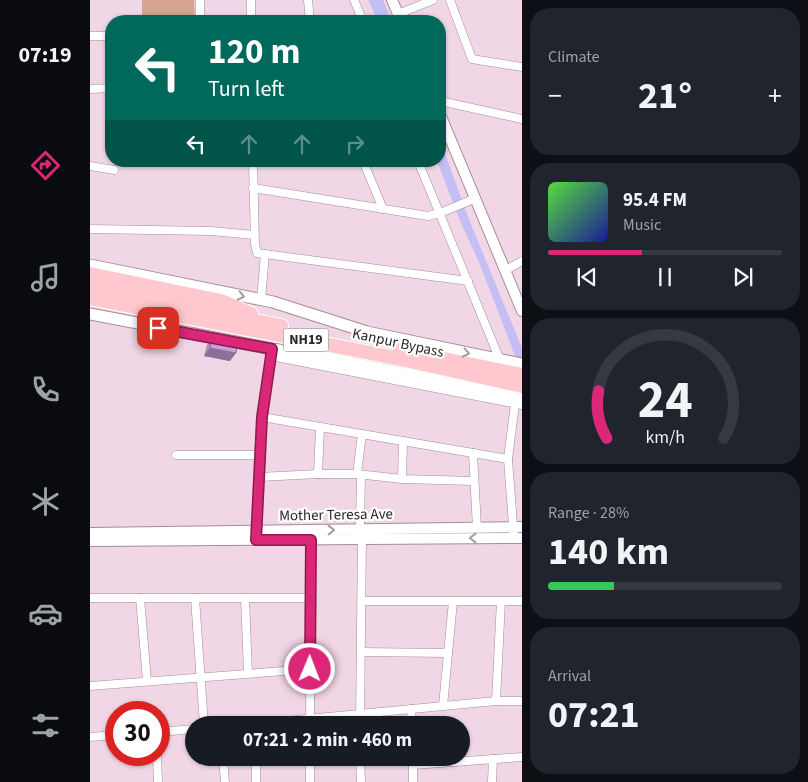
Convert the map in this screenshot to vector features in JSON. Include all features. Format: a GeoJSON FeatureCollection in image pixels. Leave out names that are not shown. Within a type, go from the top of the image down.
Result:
{"type":"FeatureCollection","features":[{"type":"Feature","properties":{"kind":"highway"},"geometry":{"type":"LineString","coordinates":[[90,274],[221,301],[250,313],[252,325],[209,330],[90,307]]}},
{"type":"Feature","properties":{"kind":"highway","name":"Kanpur Bypass"},"geometry":{"type":"LineString","coordinates":[[90,288],[522,386]]}},
{"type":"Feature","properties":{"kind":"highway","name":"Kanpur Bypass"},"geometry":{"type":"LineString","coordinates":[[90,298],[520,367]]}},
{"type":"Feature","properties":{"kind":"main road"},"geometry":{"type":"LineString","coordinates":[[90,265],[261,300],[294,308],[368,332],[500,360],[520,367]]}},
{"type":"Feature","properties":{"kind":"main road"},"geometry":{"type":"LineString","coordinates":[[90,314],[272,353],[312,354],[519,402]]}},
{"type":"Feature","properties":{"kind":"street"},"geometry":{"type":"LineString","coordinates":[[200,0],[200,15]]}},
{"type":"Feature","properties":{"kind":"street"},"geometry":{"type":"LineString","coordinates":[[251,0],[252,15]]}},
{"type":"Feature","properties":{"kind":"street"},"geometry":{"type":"LineString","coordinates":[[308,0],[309,15]]}},
{"type":"Feature","properties":{"kind":"street"},"geometry":{"type":"LineString","coordinates":[[354,0],[360,15]]}},
{"type":"Feature","properties":{"kind":"street"},"geometry":{"type":"LineString","coordinates":[[392,0],[398,15]]}},
{"type":"Feature","properties":{"kind":"street"},"geometry":{"type":"LineString","coordinates":[[405,15],[433,0]]}},
{"type":"Feature","properties":{"kind":"street"},"geometry":{"type":"LineString","coordinates":[[450,0],[472,59],[522,67]]}},
{"type":"Feature","properties":{"kind":"street"},"geometry":{"type":"LineString","coordinates":[[90,36],[105,36]]}},
{"type":"Feature","properties":{"kind":"street"},"geometry":{"type":"LineString","coordinates":[[90,88],[105,88]]}},
{"type":"Feature","properties":{"kind":"street"},"geometry":{"type":"LineString","coordinates":[[446,102],[522,119]]}},
{"type":"Feature","properties":{"kind":"street"},"geometry":{"type":"LineString","coordinates":[[446,131],[471,200],[506,270],[519,299],[522,311]]}},
{"type":"Feature","properties":{"kind":"street"},"geometry":{"type":"LineString","coordinates":[[90,166],[114,170]]}},
{"type":"Feature","properties":{"kind":"street"},"geometry":{"type":"LineString","coordinates":[[253,167],[255,251],[265,254],[468,281]]}},
{"type":"Feature","properties":{"kind":"street"},"geometry":{"type":"LineString","coordinates":[[366,167],[383,209]]}},
{"type":"Feature","properties":{"kind":"street"},"geometry":{"type":"LineString","coordinates":[[421,167],[500,360]]}},
{"type":"Feature","properties":{"kind":"street"},"geometry":{"type":"LineString","coordinates":[[253,188],[428,216],[471,200]]}},
{"type":"Feature","properties":{"kind":"street"},"geometry":{"type":"LineString","coordinates":[[90,229],[211,231],[254,235]]}},
{"type":"Feature","properties":{"kind":"street"},"geometry":{"type":"LineString","coordinates":[[261,300],[265,254]]}},
{"type":"Feature","properties":{"kind":"street"},"geometry":{"type":"LineString","coordinates":[[506,270],[521,260]]}},
{"type":"Feature","properties":{"kind":"street"},"geometry":{"type":"LineString","coordinates":[[256,536],[262,417],[272,353]]}},
{"type":"Feature","properties":{"kind":"street"},"geometry":{"type":"LineString","coordinates":[[90,541],[256,536],[311,540],[361,533],[518,532],[508,459],[519,402]]}},
{"type":"Feature","properties":{"kind":"street"},"geometry":{"type":"LineString","coordinates":[[262,417],[508,459]]}},
{"type":"Feature","properties":{"kind":"street"},"geometry":{"type":"LineString","coordinates":[[318,474],[320,427]]}},
{"type":"Feature","properties":{"kind":"street"},"geometry":{"type":"LineString","coordinates":[[362,434],[359,474],[362,601],[360,716],[496,701],[522,701]]}},
{"type":"Feature","properties":{"kind":"street"},"geometry":{"type":"LineString","coordinates":[[402,479],[403,441]]}},
{"type":"Feature","properties":{"kind":"street"},"geometry":{"type":"LineString","coordinates":[[473,453],[477,528]]}},
{"type":"Feature","properties":{"kind":"street"},"geometry":{"type":"LineString","coordinates":[[176,455],[260,455]]}},
{"type":"Feature","properties":{"kind":"street"},"geometry":{"type":"LineString","coordinates":[[259,477],[359,474],[402,479],[474,481]]}},
{"type":"Feature","properties":{"kind":"street","name":"Mother Teresa Ave"},"geometry":{"type":"LineString","coordinates":[[90,534],[256,536],[477,528],[518,532]]}},
{"type":"Feature","properties":{"kind":"street"},"geometry":{"type":"LineString","coordinates":[[310,716],[311,540]]}},
{"type":"Feature","properties":{"kind":"street"},"geometry":{"type":"LineString","coordinates":[[90,598],[311,598]]}},
{"type":"Feature","properties":{"kind":"street"},"geometry":{"type":"LineString","coordinates":[[140,598],[147,681]]}},
{"type":"Feature","properties":{"kind":"street"},"geometry":{"type":"LineString","coordinates":[[195,598],[203,716]]}},
{"type":"Feature","properties":{"kind":"street"},"geometry":{"type":"LineString","coordinates":[[245,598],[248,674]]}},
{"type":"Feature","properties":{"kind":"street"},"geometry":{"type":"LineString","coordinates":[[362,601],[522,601]]}},
{"type":"Feature","properties":{"kind":"street"},"geometry":{"type":"LineString","coordinates":[[443,706],[452,601]]}},
{"type":"Feature","properties":{"kind":"street"},"geometry":{"type":"LineString","coordinates":[[496,701],[501,601]]}},
{"type":"Feature","properties":{"kind":"street"},"geometry":{"type":"LineString","coordinates":[[361,652],[448,653]]}},
{"type":"Feature","properties":{"kind":"street"},"geometry":{"type":"LineString","coordinates":[[90,686],[310,669]]}},
{"type":"Feature","properties":{"kind":"street"},"geometry":{"type":"LineString","coordinates":[[411,710],[411,716]]}},
{"type":"Feature","properties":{"kind":"street"},"geometry":{"type":"LineString","coordinates":[[170,731],[185,730]]}},
{"type":"Feature","properties":{"kind":"street"},"geometry":{"type":"LineString","coordinates":[[90,737],[105,736]]}},
{"type":"Feature","properties":{"kind":"street"},"geometry":{"type":"LineString","coordinates":[[470,760],[522,757]]}},
{"type":"Feature","properties":{"kind":"street"},"geometry":{"type":"LineString","coordinates":[[492,782],[493,759]]}},
{"type":"Feature","properties":{"kind":"street"},"geometry":{"type":"LineString","coordinates":[[157,766],[158,782]]}},
{"type":"Feature","properties":{"kind":"street"},"geometry":{"type":"LineString","coordinates":[[224,766],[225,782]]}},
{"type":"Feature","properties":{"kind":"street"},"geometry":{"type":"LineString","coordinates":[[256,766],[256,782]]}},
{"type":"Feature","properties":{"kind":"street"},"geometry":{"type":"LineString","coordinates":[[310,766],[310,782]]}},
{"type":"Feature","properties":{"kind":"street"},"geometry":{"type":"LineString","coordinates":[[360,766],[361,782]]}},
{"type":"Feature","properties":{"kind":"street"},"geometry":{"type":"LineString","coordinates":[[413,766],[413,782]]}},
{"type":"Feature","properties":{"kind":"shaded area"},"geometry":{"type":"Polygon","coordinates":[[[142,0],[194,0],[195,15],[142,15],[142,0]]]}},
{"type":"Feature","properties":{"kind":"shaded area"},"geometry":{"type":"Polygon","coordinates":[[[368,0],[383,0],[389,15],[375,15],[368,0]]]}},
{"type":"Feature","properties":{"kind":"shaded area"},"geometry":{"type":"Polygon","coordinates":[[[446,156],[470,222],[522,348],[522,374],[479,262],[460,221],[439,167],[446,167],[446,156]]]}},
{"type":"Feature","properties":{"kind":"building"},"geometry":{"type":"Polygon","coordinates":[[[212,337],[238,342],[236,353],[210,348],[212,337]]]}},
{"type":"Feature","properties":{"kind":"route"},"geometry":{"type":"LineString","coordinates":[[158,328],[272,349],[262,417],[256,540],[311,540],[310,669]]}}]}
